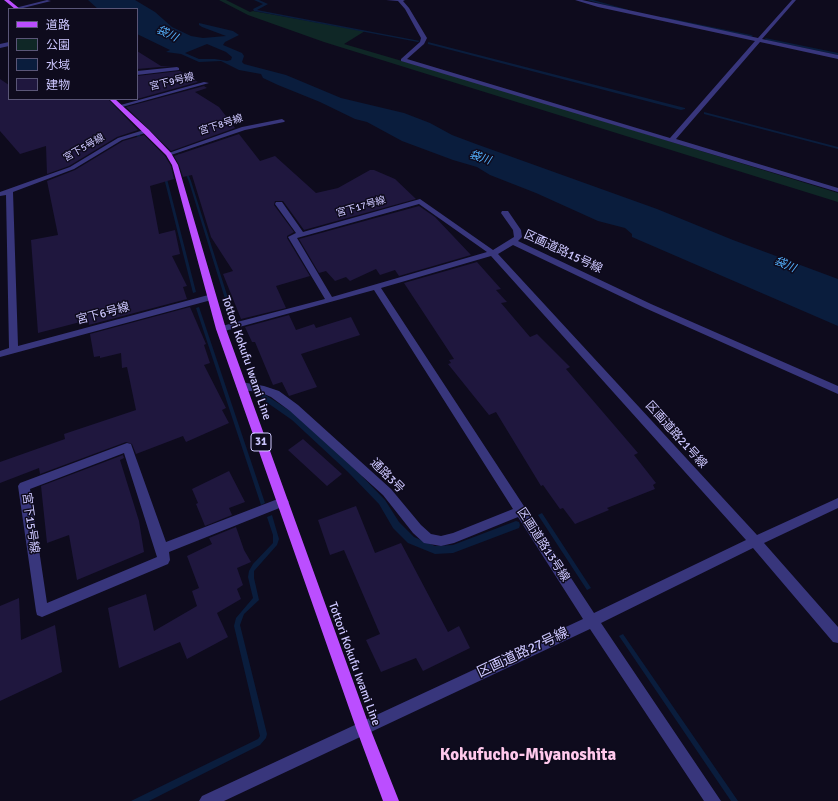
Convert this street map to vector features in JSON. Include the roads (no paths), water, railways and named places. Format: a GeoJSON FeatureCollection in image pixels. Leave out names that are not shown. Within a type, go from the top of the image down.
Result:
{"type":"FeatureCollection","features":[{"type":"Feature","properties":{"kind":"main road"},"geometry":{"type":"LineString","coordinates":[[6,0],[17,8]]}},
{"type":"Feature","properties":{"kind":"main road","name":"Tottori Kokufu Iwami Line"},"geometry":{"type":"LineString","coordinates":[[116,103],[147,131],[168,154],[175,165],[221,329],[362,728],[391,801]]}},
{"type":"Feature","properties":{"kind":"street"},"geometry":{"type":"LineString","coordinates":[[388,0],[401,0],[424,38],[422,43],[403,60],[838,190]]}},
{"type":"Feature","properties":{"kind":"street"},"geometry":{"type":"LineString","coordinates":[[577,0],[598,6],[838,56]]}},
{"type":"Feature","properties":{"kind":"street"},"geometry":{"type":"LineString","coordinates":[[672,140],[794,0]]}},
{"type":"Feature","properties":{"kind":"street"},"geometry":{"type":"LineString","coordinates":[[22,8],[49,1]]}},
{"type":"Feature","properties":{"kind":"street"},"geometry":{"type":"LineString","coordinates":[[138,73],[177,69]]}},
{"type":"Feature","properties":{"kind":"street","name":"宮下9号線"},"geometry":{"type":"LineString","coordinates":[[138,98],[206,83]]}},
{"type":"Feature","properties":{"kind":"street","name":"宮下9号線"},"geometry":{"type":"LineString","coordinates":[[116,103],[130,100]]}},
{"type":"Feature","properties":{"kind":"street","name":"宮下8号線"},"geometry":{"type":"LineString","coordinates":[[168,154],[244,128],[282,121]]}},
{"type":"Feature","properties":{"kind":"street","name":"宮下5号線"},"geometry":{"type":"LineString","coordinates":[[0,194],[72,168],[120,139],[147,131]]}},
{"type":"Feature","properties":{"kind":"street"},"geometry":{"type":"LineString","coordinates":[[9,192],[14,350]]}},
{"type":"Feature","properties":{"kind":"street","name":"宮下17号線"},"geometry":{"type":"LineString","coordinates":[[301,235],[420,201],[493,252]]}},
{"type":"Feature","properties":{"kind":"street"},"geometry":{"type":"LineString","coordinates":[[279,204],[301,235],[292,237],[330,300]]}},
{"type":"Feature","properties":{"kind":"street"},"geometry":{"type":"LineString","coordinates":[[505,213],[517,230],[518,237],[513,242]]}},
{"type":"Feature","properties":{"kind":"street","name":"区画道路15号線"},"geometry":{"type":"LineString","coordinates":[[221,329],[376,288],[493,252],[513,242],[648,306],[838,390]]}},
{"type":"Feature","properties":{"kind":"street","name":"区画道路21号線"},"geometry":{"type":"LineString","coordinates":[[493,252],[755,541],[838,637]]}},
{"type":"Feature","properties":{"kind":"street","name":"区画道路13号線"},"geometry":{"type":"LineString","coordinates":[[376,288],[592,621],[712,801]]}},
{"type":"Feature","properties":{"kind":"street","name":"宮下6号線"},"geometry":{"type":"LineString","coordinates":[[0,354],[212,297]]}},
{"type":"Feature","properties":{"kind":"street","name":"通路3号"},"geometry":{"type":"LineString","coordinates":[[241,386],[262,389],[275,394],[294,408],[387,492],[417,529],[428,539],[441,541],[454,538],[521,511]]}},
{"type":"Feature","properties":{"kind":"street","name":"宮下15号線"},"geometry":{"type":"LineString","coordinates":[[127,447],[162,549],[164,560],[42,611],[24,486],[127,447]]}},
{"type":"Feature","properties":{"kind":"street"},"geometry":{"type":"LineString","coordinates":[[162,549],[283,502]]}},
{"type":"Feature","properties":{"kind":"street","name":"区画道路27号線"},"geometry":{"type":"LineString","coordinates":[[206,801],[592,621],[755,541],[838,503]]}},
{"type":"Feature","properties":{"kind":"water","name":"袋川"},"geometry":{"type":"Polygon","coordinates":[[[88,0],[135,0],[155,12],[172,27],[191,36],[203,38],[226,36],[202,27],[199,23],[233,31],[239,35],[225,42],[223,45],[242,53],[244,56],[242,62],[244,64],[286,75],[341,98],[404,113],[430,123],[452,135],[657,209],[733,240],[838,279],[838,326],[632,237],[632,234],[625,228],[598,221],[536,193],[490,175],[477,167],[453,160],[402,141],[367,122],[355,119],[320,102],[263,78],[261,74],[239,70],[221,61],[199,62],[181,54],[166,52],[170,50],[138,34],[138,8],[97,8],[88,0]],[[207,44],[185,53],[199,59],[227,61],[231,60],[232,57],[226,52],[207,44]]]}},
{"type":"Feature","properties":{"kind":"water"},"geometry":{"type":"Polygon","coordinates":[[[139,134],[156,154],[164,167],[196,292],[193,293],[162,170],[154,155],[136,135],[139,134]]]}},
{"type":"Feature","properties":{"kind":"water"},"geometry":{"type":"Polygon","coordinates":[[[178,154],[180,154],[191,181],[233,314],[230,315],[189,182],[178,154]]]}},
{"type":"Feature","properties":{"kind":"water"},"geometry":{"type":"Polygon","coordinates":[[[199,307],[265,503],[261,505],[196,308],[199,307]]]}},
{"type":"Feature","properties":{"kind":"water"},"geometry":{"type":"Polygon","coordinates":[[[542,513],[591,588],[587,590],[538,515],[542,513]]]}},
{"type":"Feature","properties":{"kind":"water"},"geometry":{"type":"Polygon","coordinates":[[[272,515],[279,539],[277,545],[254,571],[259,600],[244,614],[240,625],[267,734],[266,738],[260,745],[149,801],[131,801],[258,739],[260,736],[234,626],[236,618],[253,598],[248,577],[249,571],[253,564],[273,543],[273,535],[267,517],[272,515]]]}},
{"type":"Feature","properties":{"kind":"water"},"geometry":{"type":"Polygon","coordinates":[[[623,634],[738,801],[731,801],[619,636],[623,634]]]}},
{"type":"Feature","properties":{"kind":"waterway"},"geometry":{"type":"LineString","coordinates":[[256,0],[266,4],[254,10],[418,41]]}},
{"type":"Feature","properties":{"kind":"waterway"},"geometry":{"type":"LineString","coordinates":[[589,0],[627,10]]}},
{"type":"Feature","properties":{"kind":"waterway"},"geometry":{"type":"LineString","coordinates":[[664,18],[751,36]]}},
{"type":"Feature","properties":{"kind":"waterway"},"geometry":{"type":"LineString","coordinates":[[766,39],[838,54]]}},
{"type":"Feature","properties":{"kind":"waterway"},"geometry":{"type":"LineString","coordinates":[[429,43],[683,109]]}},
{"type":"Feature","properties":{"kind":"waterway"},"geometry":{"type":"LineString","coordinates":[[706,113],[838,148]]}},
{"type":"Feature","properties":{"kind":"waterway"},"geometry":{"type":"LineString","coordinates":[[264,397],[295,418],[351,470],[382,502],[396,525],[411,540],[435,550],[453,549],[516,525]]}},
{"type":"Feature","properties":{"kind":"district","name":"Kokufucho-Miyanoshita"},"geometry":{"type":"Point","coordinates":[528,756]}}]}
